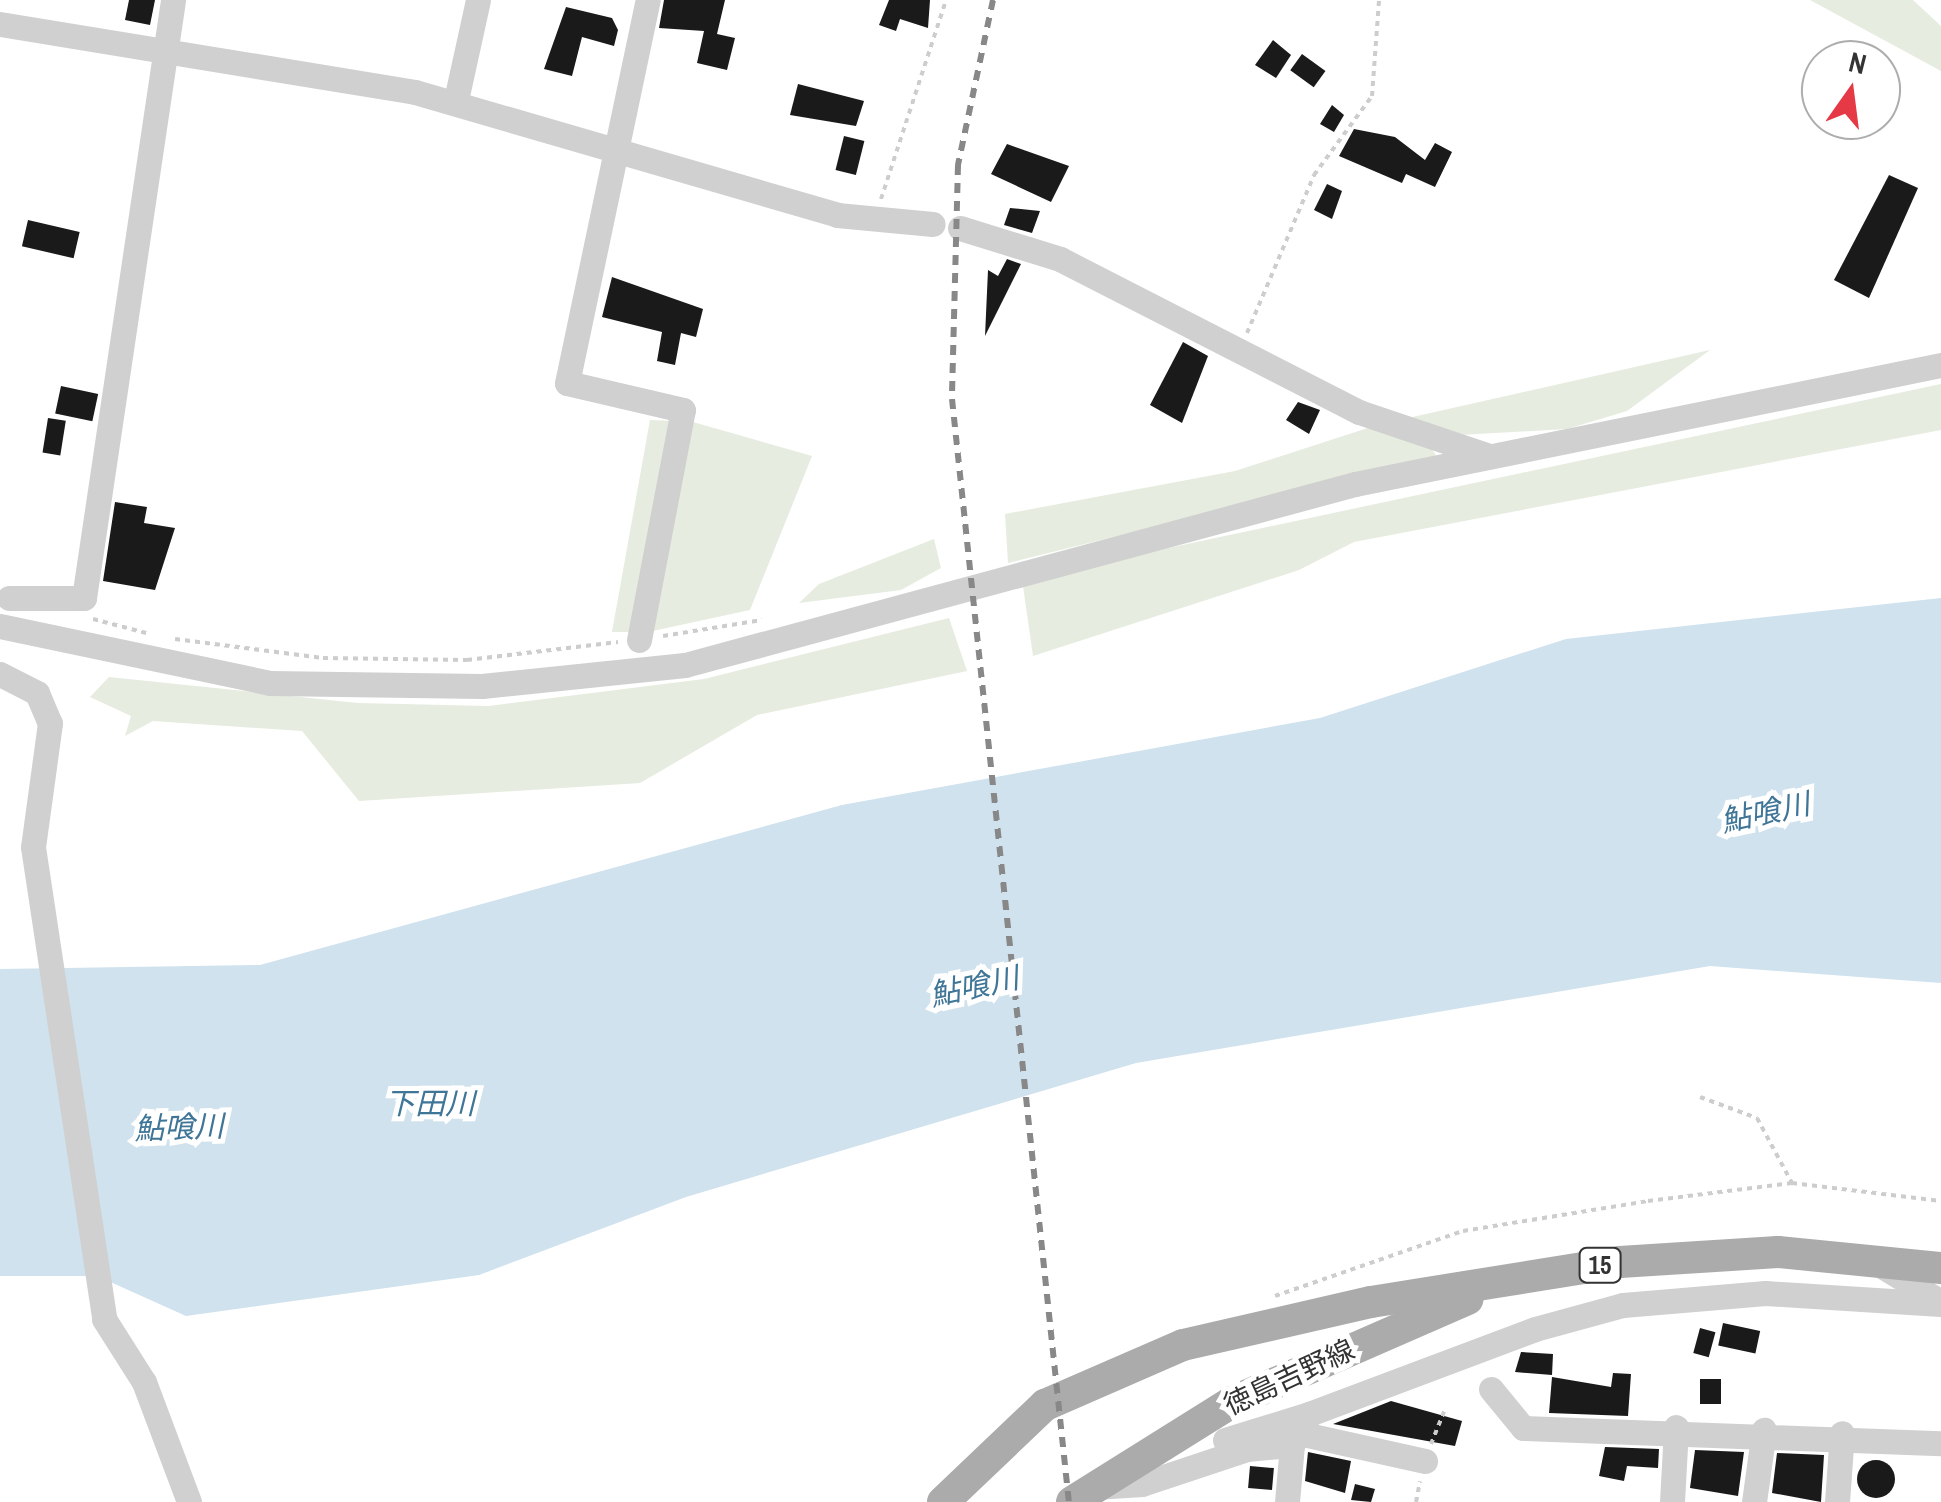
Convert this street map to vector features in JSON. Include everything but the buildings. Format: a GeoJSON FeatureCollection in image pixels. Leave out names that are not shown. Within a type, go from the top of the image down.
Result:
{"type":"FeatureCollection","features":[{"type":"Feature","properties":{"kind":"main road","name":"徳島吉野線"},"geometry":{"type":"LineString","coordinates":[[946,1502],[1006,1434],[1089,1382],[1183,1346],[1518,1278],[1720,1253],[1868,1258],[1941,1268]]}},
{"type":"Feature","properties":{"kind":"main road","name":"徳島吉野線"},"geometry":{"type":"LineString","coordinates":[[1083,1494],[1232,1402],[1518,1278]]}},
{"type":"Feature","properties":{"kind":"street"},"geometry":{"type":"LineString","coordinates":[[9,598],[84,598],[173,0]]}},
{"type":"Feature","properties":{"kind":"street"},"geometry":{"type":"LineString","coordinates":[[456,100],[478,0]]}},
{"type":"Feature","properties":{"kind":"street"},"geometry":{"type":"LineString","coordinates":[[639,640],[683,410],[568,384],[648,0]]}},
{"type":"Feature","properties":{"kind":"street"},"geometry":{"type":"LineString","coordinates":[[0,24],[165,46],[456,100],[837,215],[933,224]]}},
{"type":"Feature","properties":{"kind":"street"},"geometry":{"type":"LineString","coordinates":[[960,228],[1060,259],[1359,412],[1488,456]]}},
{"type":"Feature","properties":{"kind":"street"},"geometry":{"type":"LineString","coordinates":[[0,626],[270,683],[482,686],[685,665],[1488,456],[1941,365]]}},
{"type":"Feature","properties":{"kind":"street"},"geometry":{"type":"LineString","coordinates":[[0,674],[37,693],[50,724],[33,847],[46,963],[104,1319],[144,1382],[189,1502]]}},
{"type":"Feature","properties":{"kind":"street"},"geometry":{"type":"LineString","coordinates":[[1868,1258],[1941,1303]]}},
{"type":"Feature","properties":{"kind":"street"},"geometry":{"type":"LineString","coordinates":[[1083,1494],[1142,1484],[1302,1431],[1406,1371],[1623,1305],[1764,1294],[1941,1303]]}},
{"type":"Feature","properties":{"kind":"street"},"geometry":{"type":"LineString","coordinates":[[1492,1389],[1523,1428],[1842,1432],[1941,1443]]}},
{"type":"Feature","properties":{"kind":"street"},"geometry":{"type":"LineString","coordinates":[[1672,1502],[1676,1427]]}},
{"type":"Feature","properties":{"kind":"street"},"geometry":{"type":"LineString","coordinates":[[1754,1502],[1764,1430]]}},
{"type":"Feature","properties":{"kind":"street"},"geometry":{"type":"LineString","coordinates":[[1287,1502],[1302,1431]]}},
{"type":"Feature","properties":{"kind":"street"},"geometry":{"type":"LineString","coordinates":[[1142,1484],[1201,1448],[1302,1431],[1424,1461]]}},
{"type":"Feature","properties":{"kind":"street"},"geometry":{"type":"LineString","coordinates":[[1837,1502],[1842,1432]]}},
{"type":"Feature","properties":{"kind":"path"},"geometry":{"type":"LineString","coordinates":[[875,218],[946,0]]}},
{"type":"Feature","properties":{"kind":"path"},"geometry":{"type":"LineString","coordinates":[[1238,351],[1314,176],[1372,96],[1378,0]]}},
{"type":"Feature","properties":{"kind":"path"},"geometry":{"type":"LineString","coordinates":[[78,615],[323,658],[466,660],[639,640],[771,618]]}},
{"type":"Feature","properties":{"kind":"path"},"geometry":{"type":"LineString","coordinates":[[1700,1097],[1757,1118],[1792,1184]]}},
{"type":"Feature","properties":{"kind":"path"},"geometry":{"type":"LineString","coordinates":[[1270,1298],[1463,1231],[1792,1184],[1941,1201]]}},
{"type":"Feature","properties":{"kind":"shaded area"},"geometry":{"type":"Polygon","coordinates":[[[1810,0],[1913,0],[1941,26],[1941,71],[1901,49],[1901,40],[1884,40],[1810,0]]]}},
{"type":"Feature","properties":{"kind":"shaded area"},"geometry":{"type":"Polygon","coordinates":[[[1710,350],[1627,411],[1567,429],[1424,437],[1437,457],[1008,563],[1005,514],[1235,471],[1377,425],[1710,350]]]}},
{"type":"Feature","properties":{"kind":"shaded area"},"geometry":{"type":"Polygon","coordinates":[[[1941,384],[1941,430],[1354,542],[1299,570],[1033,656],[1022,579],[1941,384]]]}},
{"type":"Feature","properties":{"kind":"shaded area"},"geometry":{"type":"Polygon","coordinates":[[[650,420],[675,421],[632,632],[612,632],[650,420]]]}},
{"type":"Feature","properties":{"kind":"shaded area"},"geometry":{"type":"Polygon","coordinates":[[[693,422],[812,456],[750,610],[648,632],[693,422]]]}},
{"type":"Feature","properties":{"kind":"shaded area"},"geometry":{"type":"Polygon","coordinates":[[[934,539],[941,568],[901,590],[799,603],[819,584],[934,539]]]}},
{"type":"Feature","properties":{"kind":"shaded area"},"geometry":{"type":"Polygon","coordinates":[[[949,618],[967,671],[757,715],[640,783],[359,801],[302,731],[153,721],[125,736],[131,716],[90,697],[109,677],[358,703],[489,706],[704,679],[949,618]]]}},
{"type":"Feature","properties":{"kind":"water","name":"下田川"},"geometry":{"type":"Polygon","coordinates":[[[1941,598],[1941,983],[1710,966],[1136,1063],[686,1197],[479,1275],[186,1316],[97,1276],[0,1276],[0,969],[260,965],[842,805],[1320,718],[1566,639],[1941,598]]]}},
{"type":"Feature","properties":{"kind":"railway"},"geometry":{"type":"LineString","coordinates":[[993,0],[958,165],[952,399],[1069,1502]]}},
{"type":"Feature","properties":{"kind":"water label","name":"鮎喰川"},"geometry":{"type":"Point","coordinates":[1765,812]}},
{"type":"Feature","properties":{"kind":"water label","name":"鮎喰川"},"geometry":{"type":"Point","coordinates":[974,986]}},
{"type":"Feature","properties":{"kind":"water label","name":"鮎喰川"},"geometry":{"type":"Point","coordinates":[179,1127]}}]}
